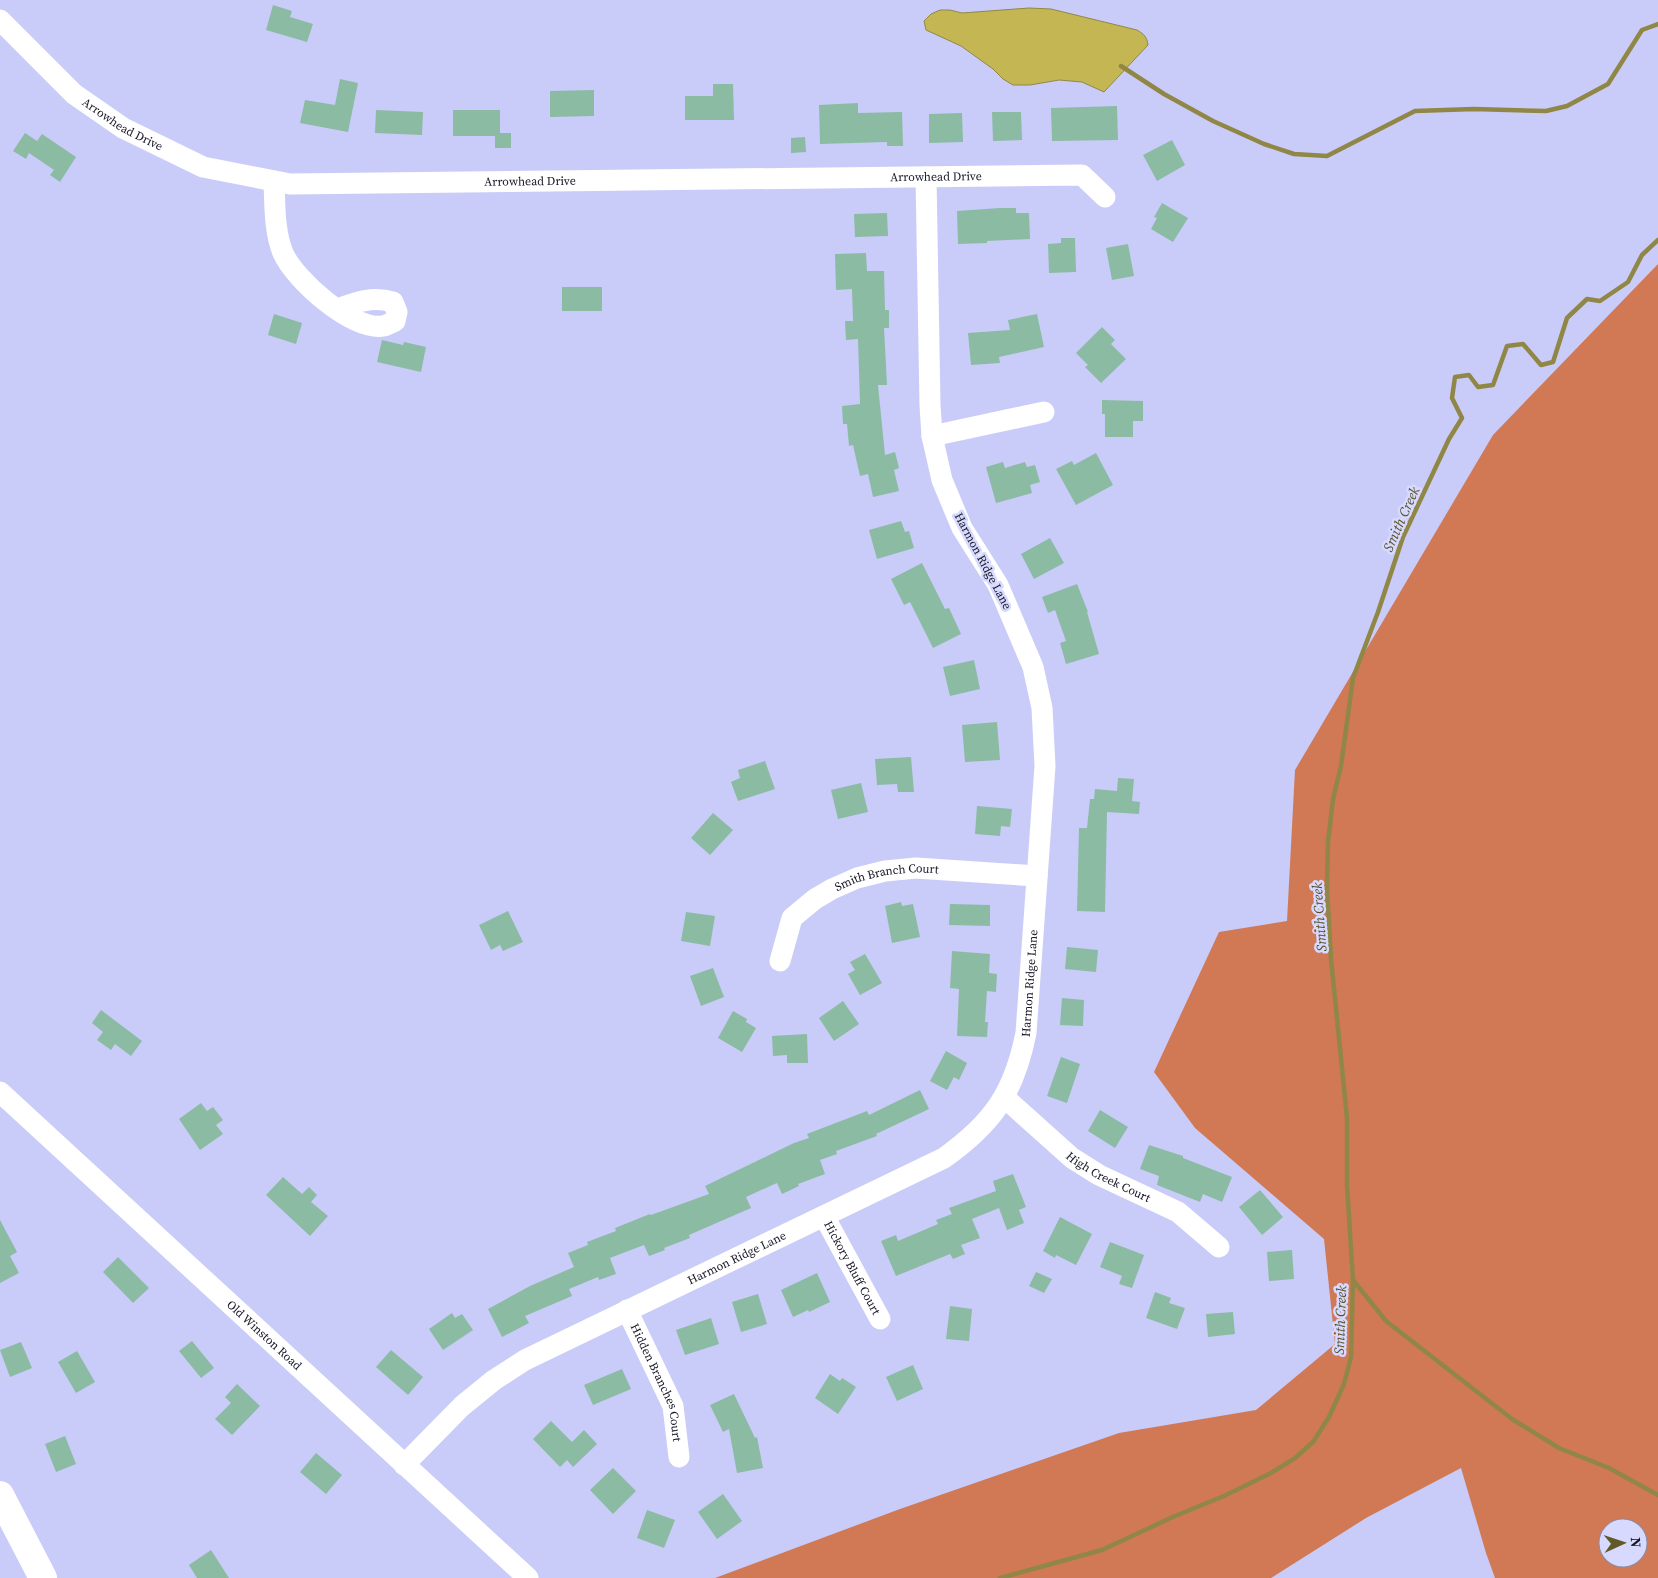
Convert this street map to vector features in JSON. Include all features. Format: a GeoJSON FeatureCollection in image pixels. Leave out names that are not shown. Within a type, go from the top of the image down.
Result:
{"type":"FeatureCollection","features":[{"type":"Feature","properties":{"kind":"main road"},"geometry":{"type":"LineString","coordinates":[[0,1495],[43,1578]]}},
{"type":"Feature","properties":{"kind":"street","name":"Arrowhead Drive"},"geometry":{"type":"LineString","coordinates":[[0,20],[74,94],[122,128],[203,167],[290,184],[1082,175],[1104,196]]}},
{"type":"Feature","properties":{"kind":"street","name":"Harmon Ridge Lane"},"geometry":{"type":"LineString","coordinates":[[404,1464],[462,1406],[494,1380],[525,1360],[944,1158],[966,1142],[983,1126],[1005,1098],[1021,1060],[1026,1033],[1045,766],[1042,708],[1033,667],[998,585],[962,528],[942,480],[932,436],[926,177]]}},
{"type":"Feature","properties":{"kind":"street"},"geometry":{"type":"LineString","coordinates":[[274,181],[277,231],[283,253],[296,274],[316,294],[338,308]]}},
{"type":"Feature","properties":{"kind":"street"},"geometry":{"type":"LineString","coordinates":[[932,436],[1044,412]]}},
{"type":"Feature","properties":{"kind":"street","name":"Smith Branch Court"},"geometry":{"type":"LineString","coordinates":[[780,961],[792,918],[815,899],[857,878],[885,870],[916,868],[1037,876]]}},
{"type":"Feature","properties":{"kind":"street","name":"Old Winston Road"},"geometry":{"type":"LineString","coordinates":[[0,1092],[528,1578]]}},
{"type":"Feature","properties":{"kind":"street","name":"High Creek Court"},"geometry":{"type":"LineString","coordinates":[[1005,1098],[1072,1158],[1099,1175],[1178,1212],[1219,1248]]}},
{"type":"Feature","properties":{"kind":"street","name":"Hickory Bluff Court"},"geometry":{"type":"LineString","coordinates":[[824,1216],[880,1318]]}},
{"type":"Feature","properties":{"kind":"street","name":"Hidden Branches Court"},"geometry":{"type":"LineString","coordinates":[[627,1310],[673,1406],[679,1457]]}},
{"type":"Feature","properties":{"kind":"shaded area"},"geometry":{"type":"Polygon","coordinates":[[[1029,8],[1051,9],[1137,30],[1145,36],[1148,45],[1104,92],[1082,82],[1059,80],[1030,85],[1013,85],[961,46],[926,30],[924,21],[931,14],[940,10],[962,13],[1029,8]]]}},
{"type":"Feature","properties":{"kind":"shaded area"},"geometry":{"type":"Polygon","coordinates":[[[1658,264],[1658,1578],[1495,1578],[1461,1468],[1366,1518],[1271,1578],[715,1578],[900,1509],[1119,1433],[1256,1410],[1335,1344],[1324,1239],[1195,1128],[1154,1072],[1219,932],[1287,921],[1295,770],[1493,435],[1658,264]]]}},
{"type":"Feature","properties":{"kind":"building"},"geometry":{"type":"Polygon","coordinates":[[[273,5],[292,11],[290,17],[313,24],[307,42],[266,30],[273,5]]]}},
{"type":"Feature","properties":{"kind":"building"},"geometry":{"type":"Polygon","coordinates":[[[340,79],[358,83],[348,132],[300,123],[305,100],[335,105],[340,79]]]}},
{"type":"Feature","properties":{"kind":"building"},"geometry":{"type":"Polygon","coordinates":[[[713,84],[733,84],[734,120],[685,120],[685,96],[713,96],[713,84]]]}},
{"type":"Feature","properties":{"kind":"building"},"geometry":{"type":"Polygon","coordinates":[[[594,90],[594,116],[550,117],[550,91],[594,90]]]}},
{"type":"Feature","properties":{"kind":"building"},"geometry":{"type":"Polygon","coordinates":[[[858,103],[858,113],[902,112],[903,146],[887,146],[887,142],[820,144],[819,105],[858,103]]]}},
{"type":"Feature","properties":{"kind":"building"},"geometry":{"type":"Polygon","coordinates":[[[1117,106],[1118,140],[1052,141],[1051,108],[1117,106]]]}},
{"type":"Feature","properties":{"kind":"building"},"geometry":{"type":"Polygon","coordinates":[[[376,110],[423,112],[422,135],[375,133],[376,110]]]}},
{"type":"Feature","properties":{"kind":"building"},"geometry":{"type":"Polygon","coordinates":[[[453,110],[500,110],[500,133],[511,133],[511,148],[495,148],[495,136],[453,136],[453,110]]]}},
{"type":"Feature","properties":{"kind":"building"},"geometry":{"type":"Polygon","coordinates":[[[992,112],[1021,112],[1022,140],[993,141],[992,112]]]}},
{"type":"Feature","properties":{"kind":"building"},"geometry":{"type":"Polygon","coordinates":[[[962,113],[963,142],[929,143],[929,114],[962,113]]]}},
{"type":"Feature","properties":{"kind":"building"},"geometry":{"type":"Polygon","coordinates":[[[25,133],[37,141],[42,134],[76,157],[60,182],[50,175],[54,170],[29,153],[26,159],[13,151],[25,133]]]}},
{"type":"Feature","properties":{"kind":"building"},"geometry":{"type":"Polygon","coordinates":[[[805,137],[806,152],[791,153],[791,138],[805,137]]]}},
{"type":"Feature","properties":{"kind":"building"},"geometry":{"type":"Polygon","coordinates":[[[1172,140],[1185,165],[1157,181],[1143,155],[1172,140]]]}},
{"type":"Feature","properties":{"kind":"building"},"geometry":{"type":"Polygon","coordinates":[[[1162,203],[1188,218],[1173,242],[1151,229],[1157,218],[1154,217],[1162,203]]]}},
{"type":"Feature","properties":{"kind":"building"},"geometry":{"type":"Polygon","coordinates":[[[1016,208],[1016,213],[1029,213],[1030,239],[958,244],[957,211],[1016,208]]]}},
{"type":"Feature","properties":{"kind":"building"},"geometry":{"type":"Polygon","coordinates":[[[887,213],[888,236],[855,237],[854,214],[887,213]]]}},
{"type":"Feature","properties":{"kind":"building"},"geometry":{"type":"Polygon","coordinates":[[[1061,238],[1075,238],[1076,272],[1049,273],[1048,244],[1061,243],[1061,238]]]}},
{"type":"Feature","properties":{"kind":"building"},"geometry":{"type":"Polygon","coordinates":[[[1128,244],[1134,276],[1112,280],[1106,248],[1128,244]]]}},
{"type":"Feature","properties":{"kind":"building"},"geometry":{"type":"Polygon","coordinates":[[[866,253],[867,271],[884,271],[885,310],[889,310],[889,328],[884,328],[887,385],[878,385],[885,455],[895,452],[899,468],[894,470],[899,491],[873,497],[868,474],[860,476],[853,445],[849,446],[847,424],[843,424],[842,406],[860,404],[858,339],[846,340],[845,321],[853,321],[852,289],[836,290],[835,254],[866,253]]]}},
{"type":"Feature","properties":{"kind":"building"},"geometry":{"type":"Polygon","coordinates":[[[562,287],[602,287],[602,311],[562,311],[562,287]]]}},
{"type":"Feature","properties":{"kind":"building"},"geometry":{"type":"Polygon","coordinates":[[[274,314],[302,323],[296,344],[268,335],[274,314]]]}},
{"type":"Feature","properties":{"kind":"building"},"geometry":{"type":"Polygon","coordinates":[[[1037,314],[1044,347],[999,357],[1000,363],[971,365],[968,333],[1010,330],[1008,320],[1037,314]]]}},
{"type":"Feature","properties":{"kind":"building"},"geometry":{"type":"Polygon","coordinates":[[[1102,327],[1115,340],[1111,344],[1126,359],[1101,383],[1085,367],[1088,365],[1076,353],[1102,327]]]}},
{"type":"Feature","properties":{"kind":"building"},"geometry":{"type":"Polygon","coordinates":[[[382,340],[403,345],[404,342],[426,347],[421,372],[377,362],[382,340]]]}},
{"type":"Feature","properties":{"kind":"building"},"geometry":{"type":"Polygon","coordinates":[[[1102,400],[1143,401],[1143,421],[1133,421],[1133,437],[1105,437],[1105,414],[1102,414],[1102,400]]]}},
{"type":"Feature","properties":{"kind":"building"},"geometry":{"type":"Polygon","coordinates":[[[1096,453],[1113,485],[1076,505],[1056,469],[1072,461],[1074,465],[1096,453]]]}},
{"type":"Feature","properties":{"kind":"building"},"geometry":{"type":"Polygon","coordinates":[[[1003,462],[1005,468],[1025,462],[1027,467],[1035,465],[1040,482],[1030,485],[1032,493],[996,503],[986,467],[1003,462]]]}},
{"type":"Feature","properties":{"kind":"building"},"geometry":{"type":"Polygon","coordinates":[[[901,521],[905,532],[909,531],[914,548],[877,559],[869,530],[901,521]]]}},
{"type":"Feature","properties":{"kind":"building"},"geometry":{"type":"Polygon","coordinates":[[[1050,538],[1064,563],[1034,579],[1021,554],[1050,538]]]}},
{"type":"Feature","properties":{"kind":"building"},"geometry":{"type":"Polygon","coordinates":[[[922,563],[945,609],[949,608],[961,634],[933,648],[910,602],[904,605],[891,579],[922,563]]]}},
{"type":"Feature","properties":{"kind":"building"},"geometry":{"type":"Polygon","coordinates":[[[1077,584],[1088,612],[1099,654],[1066,664],[1060,643],[1066,641],[1055,610],[1048,613],[1042,597],[1077,584]]]}},
{"type":"Feature","properties":{"kind":"building"},"geometry":{"type":"Polygon","coordinates":[[[974,660],[980,689],[950,696],[943,667],[974,660]]]}},
{"type":"Feature","properties":{"kind":"building"},"geometry":{"type":"Polygon","coordinates":[[[997,722],[1000,760],[965,762],[962,725],[997,722]]]}},
{"type":"Feature","properties":{"kind":"building"},"geometry":{"type":"Polygon","coordinates":[[[911,757],[914,792],[898,792],[897,784],[877,785],[875,759],[911,757]]]}},
{"type":"Feature","properties":{"kind":"building"},"geometry":{"type":"Polygon","coordinates":[[[765,761],[775,789],[738,801],[731,782],[740,778],[738,770],[765,761]]]}},
{"type":"Feature","properties":{"kind":"building"},"geometry":{"type":"Polygon","coordinates":[[[1118,778],[1134,779],[1132,801],[1140,802],[1139,814],[1107,812],[1105,912],[1077,911],[1079,828],[1087,828],[1090,799],[1094,799],[1095,789],[1117,791],[1118,778]]]}},
{"type":"Feature","properties":{"kind":"building"},"geometry":{"type":"Polygon","coordinates":[[[861,783],[868,812],[838,819],[831,790],[861,783]]]}},
{"type":"Feature","properties":{"kind":"building"},"geometry":{"type":"Polygon","coordinates":[[[977,806],[1012,809],[1010,827],[1001,826],[1000,836],[975,834],[977,806]]]}},
{"type":"Feature","properties":{"kind":"building"},"geometry":{"type":"Polygon","coordinates":[[[713,813],[733,830],[710,855],[691,838],[713,813]]]}},
{"type":"Feature","properties":{"kind":"building"},"geometry":{"type":"Polygon","coordinates":[[[901,902],[902,906],[913,904],[920,937],[892,943],[885,906],[901,902]]]}},
{"type":"Feature","properties":{"kind":"building"},"geometry":{"type":"Polygon","coordinates":[[[950,904],[990,905],[990,926],[949,925],[950,904]]]}},
{"type":"Feature","properties":{"kind":"building"},"geometry":{"type":"Polygon","coordinates":[[[508,911],[523,942],[503,951],[500,945],[491,950],[479,925],[508,911]]]}},
{"type":"Feature","properties":{"kind":"building"},"geometry":{"type":"Polygon","coordinates":[[[686,912],[715,916],[710,946],[681,941],[686,912]]]}},
{"type":"Feature","properties":{"kind":"building"},"geometry":{"type":"Polygon","coordinates":[[[1067,947],[1098,950],[1096,972],[1065,969],[1067,947]]]}},
{"type":"Feature","properties":{"kind":"building"},"geometry":{"type":"Polygon","coordinates":[[[952,951],[990,954],[989,973],[997,974],[996,992],[987,991],[985,1022],[988,1022],[987,1037],[957,1036],[959,989],[950,988],[952,951]]]}},
{"type":"Feature","properties":{"kind":"building"},"geometry":{"type":"Polygon","coordinates":[[[865,954],[882,983],[860,995],[848,974],[855,970],[850,962],[865,954]]]}},
{"type":"Feature","properties":{"kind":"building"},"geometry":{"type":"Polygon","coordinates":[[[713,968],[724,997],[701,1006],[690,976],[713,968]]]}},
{"type":"Feature","properties":{"kind":"building"},"geometry":{"type":"Polygon","coordinates":[[[1062,998],[1084,1000],[1083,1026],[1060,1025],[1062,998]]]}},
{"type":"Feature","properties":{"kind":"building"},"geometry":{"type":"Polygon","coordinates":[[[843,1001],[859,1024],[834,1041],[819,1018],[843,1001]]]}},
{"type":"Feature","properties":{"kind":"building"},"geometry":{"type":"Polygon","coordinates":[[[101,1010],[142,1041],[131,1056],[115,1044],[111,1050],[97,1040],[103,1032],[92,1023],[101,1010]]]}},
{"type":"Feature","properties":{"kind":"building"},"geometry":{"type":"Polygon","coordinates":[[[733,1011],[747,1019],[746,1022],[756,1028],[742,1052],[718,1038],[733,1011]]]}},
{"type":"Feature","properties":{"kind":"building"},"geometry":{"type":"Polygon","coordinates":[[[807,1034],[808,1063],[787,1063],[787,1055],[773,1056],[772,1036],[807,1034]]]}},
{"type":"Feature","properties":{"kind":"building"},"geometry":{"type":"Polygon","coordinates":[[[946,1051],[967,1063],[959,1080],[954,1077],[947,1090],[930,1081],[946,1051]]]}},
{"type":"Feature","properties":{"kind":"building"},"geometry":{"type":"Polygon","coordinates":[[[1061,1057],[1080,1064],[1067,1103],[1047,1096],[1061,1057]]]}},
{"type":"Feature","properties":{"kind":"building"},"geometry":{"type":"Polygon","coordinates":[[[920,1090],[929,1109],[876,1134],[877,1136],[836,1151],[837,1154],[820,1160],[825,1174],[798,1184],[799,1186],[782,1194],[777,1183],[746,1197],[751,1208],[689,1235],[690,1238],[664,1248],[665,1250],[649,1256],[644,1245],[610,1258],[616,1274],[599,1280],[598,1277],[569,1289],[572,1296],[525,1316],[529,1323],[502,1337],[488,1309],[530,1286],[574,1267],[568,1253],[588,1245],[587,1242],[616,1231],[615,1228],[709,1194],[705,1186],[794,1143],[809,1138],[807,1134],[867,1111],[869,1115],[920,1090]]]}},
{"type":"Feature","properties":{"kind":"building"},"geometry":{"type":"Polygon","coordinates":[[[201,1103],[207,1111],[213,1107],[223,1120],[216,1125],[223,1134],[200,1150],[179,1119],[201,1103]]]}},
{"type":"Feature","properties":{"kind":"building"},"geometry":{"type":"Polygon","coordinates":[[[1100,1110],[1128,1127],[1115,1148],[1088,1131],[1100,1110]]]}},
{"type":"Feature","properties":{"kind":"building"},"geometry":{"type":"Polygon","coordinates":[[[1149,1145],[1183,1156],[1183,1158],[1232,1177],[1222,1202],[1203,1194],[1200,1202],[1157,1185],[1159,1176],[1140,1169],[1149,1145]]]}},
{"type":"Feature","properties":{"kind":"building"},"geometry":{"type":"Polygon","coordinates":[[[1013,1174],[1026,1207],[1019,1210],[1024,1223],[1007,1230],[999,1208],[972,1219],[980,1238],[961,1245],[965,1254],[953,1259],[950,1254],[896,1276],[881,1241],[896,1235],[898,1241],[938,1224],[936,1220],[952,1214],[949,1208],[996,1191],[993,1181],[1013,1174]]]}},
{"type":"Feature","properties":{"kind":"building"},"geometry":{"type":"Polygon","coordinates":[[[283,1177],[302,1194],[309,1187],[317,1195],[311,1202],[328,1216],[310,1236],[266,1195],[283,1177]]]}},
{"type":"Feature","properties":{"kind":"building"},"geometry":{"type":"Polygon","coordinates":[[[1260,1190],[1283,1217],[1262,1235],[1239,1207],[1260,1190]]]}},
{"type":"Feature","properties":{"kind":"building"},"geometry":{"type":"Polygon","coordinates":[[[1060,1217],[1092,1234],[1076,1265],[1056,1255],[1055,1258],[1043,1251],[1060,1217]]]}},
{"type":"Feature","properties":{"kind":"building"},"geometry":{"type":"Polygon","coordinates":[[[0,1220],[17,1252],[10,1256],[19,1273],[0,1283],[0,1220]]]}},
{"type":"Feature","properties":{"kind":"building"},"geometry":{"type":"Polygon","coordinates":[[[1110,1242],[1144,1255],[1132,1288],[1119,1284],[1122,1276],[1100,1267],[1110,1242]]]}},
{"type":"Feature","properties":{"kind":"building"},"geometry":{"type":"Polygon","coordinates":[[[1292,1250],[1294,1279],[1269,1281],[1267,1252],[1292,1250]]]}},
{"type":"Feature","properties":{"kind":"building"},"geometry":{"type":"Polygon","coordinates":[[[118,1257],[149,1288],[133,1303],[103,1272],[118,1257]]]}},
{"type":"Feature","properties":{"kind":"building"},"geometry":{"type":"Polygon","coordinates":[[[1036,1272],[1052,1279],[1044,1293],[1029,1286],[1036,1272]]]}},
{"type":"Feature","properties":{"kind":"building"},"geometry":{"type":"Polygon","coordinates":[[[817,1273],[830,1302],[793,1317],[781,1290],[817,1273]]]}},
{"type":"Feature","properties":{"kind":"building"},"geometry":{"type":"Polygon","coordinates":[[[1155,1292],[1171,1298],[1169,1303],[1185,1308],[1177,1329],[1146,1318],[1155,1292]]]}},
{"type":"Feature","properties":{"kind":"building"},"geometry":{"type":"Polygon","coordinates":[[[758,1294],[767,1324],[741,1332],[732,1302],[758,1294]]]}},
{"type":"Feature","properties":{"kind":"building"},"geometry":{"type":"Polygon","coordinates":[[[950,1306],[972,1309],[969,1341],[946,1339],[950,1306]]]}},
{"type":"Feature","properties":{"kind":"building"},"geometry":{"type":"Polygon","coordinates":[[[1233,1312],[1235,1334],[1208,1337],[1206,1314],[1233,1312]]]}},
{"type":"Feature","properties":{"kind":"building"},"geometry":{"type":"Polygon","coordinates":[[[452,1313],[455,1318],[462,1314],[473,1330],[443,1350],[429,1329],[452,1313]]]}},
{"type":"Feature","properties":{"kind":"building"},"geometry":{"type":"Polygon","coordinates":[[[711,1318],[719,1344],[685,1355],[676,1330],[711,1318]]]}},
{"type":"Feature","properties":{"kind":"building"},"geometry":{"type":"Polygon","coordinates":[[[192,1341],[214,1368],[201,1378],[179,1351],[192,1341]]]}},
{"type":"Feature","properties":{"kind":"building"},"geometry":{"type":"Polygon","coordinates":[[[21,1342],[32,1368],[10,1377],[0,1350],[21,1342]]]}},
{"type":"Feature","properties":{"kind":"building"},"geometry":{"type":"Polygon","coordinates":[[[391,1350],[423,1377],[408,1395],[376,1367],[391,1350]]]}},
{"type":"Feature","properties":{"kind":"building"},"geometry":{"type":"Polygon","coordinates":[[[77,1351],[95,1382],[76,1393],[58,1362],[77,1351]]]}},
{"type":"Feature","properties":{"kind":"building"},"geometry":{"type":"Polygon","coordinates":[[[913,1365],[923,1389],[897,1401],[886,1377],[913,1365]]]}},
{"type":"Feature","properties":{"kind":"building"},"geometry":{"type":"Polygon","coordinates":[[[622,1369],[631,1389],[593,1405],[584,1385],[622,1369]]]}},
{"type":"Feature","properties":{"kind":"building"},"geometry":{"type":"Polygon","coordinates":[[[830,1374],[840,1381],[842,1378],[856,1387],[838,1414],[815,1398],[830,1374]]]}},
{"type":"Feature","properties":{"kind":"building"},"geometry":{"type":"Polygon","coordinates":[[[237,1384],[260,1406],[232,1435],[215,1419],[231,1403],[225,1397],[237,1384]]]}},
{"type":"Feature","properties":{"kind":"building"},"geometry":{"type":"Polygon","coordinates":[[[734,1394],[755,1438],[757,1437],[763,1468],[737,1473],[729,1429],[723,1432],[710,1405],[734,1394]]]}},
{"type":"Feature","properties":{"kind":"building"},"geometry":{"type":"Polygon","coordinates":[[[551,1421],[572,1442],[584,1430],[597,1444],[573,1467],[567,1460],[560,1467],[533,1439],[551,1421]]]}},
{"type":"Feature","properties":{"kind":"building"},"geometry":{"type":"Polygon","coordinates":[[[65,1436],[76,1464],[56,1472],[45,1444],[65,1436]]]}},
{"type":"Feature","properties":{"kind":"building"},"geometry":{"type":"Polygon","coordinates":[[[316,1453],[342,1475],[326,1494],[300,1472],[316,1453]]]}},
{"type":"Feature","properties":{"kind":"building"},"geometry":{"type":"Polygon","coordinates":[[[613,1468],[636,1491],[613,1514],[590,1490],[613,1468]]]}},
{"type":"Feature","properties":{"kind":"building"},"geometry":{"type":"Polygon","coordinates":[[[723,1494],[742,1521],[717,1539],[698,1512],[723,1494]]]}},
{"type":"Feature","properties":{"kind":"building"},"geometry":{"type":"Polygon","coordinates":[[[647,1510],[675,1520],[664,1548],[637,1538],[647,1510]]]}},
{"type":"Feature","properties":{"kind":"building"},"geometry":{"type":"Polygon","coordinates":[[[211,1550],[229,1578],[197,1578],[189,1565],[211,1550]]]}},
{"type":"Feature","properties":{"kind":"waterway"},"geometry":{"type":"LineString","coordinates":[[1121,66],[1164,94],[1213,121],[1264,144],[1294,154],[1327,156],[1415,111],[1474,109],[1546,111],[1567,106],[1608,84],[1642,30],[1658,24]]}},
{"type":"Feature","properties":{"kind":"waterway","name":"Smith Creek"},"geometry":{"type":"LineString","coordinates":[[1000,1578],[1102,1550],[1175,1516],[1224,1496],[1271,1473],[1295,1458],[1313,1442],[1329,1417],[1344,1384],[1351,1357],[1353,1280],[1347,1185],[1347,1118],[1331,959],[1327,888],[1328,842],[1333,799],[1341,766],[1353,678],[1378,612],[1403,537],[1449,439],[1462,418],[1452,398],[1455,377],[1469,375],[1478,387],[1493,385],[1507,346],[1523,344],[1541,365],[1553,362],[1567,318],[1587,299],[1600,301],[1628,282],[1642,255],[1658,240]]}},
{"type":"Feature","properties":{"kind":"waterway"},"geometry":{"type":"LineString","coordinates":[[1353,1280],[1386,1321],[1512,1419],[1559,1448],[1609,1468],[1658,1495]]}}]}
